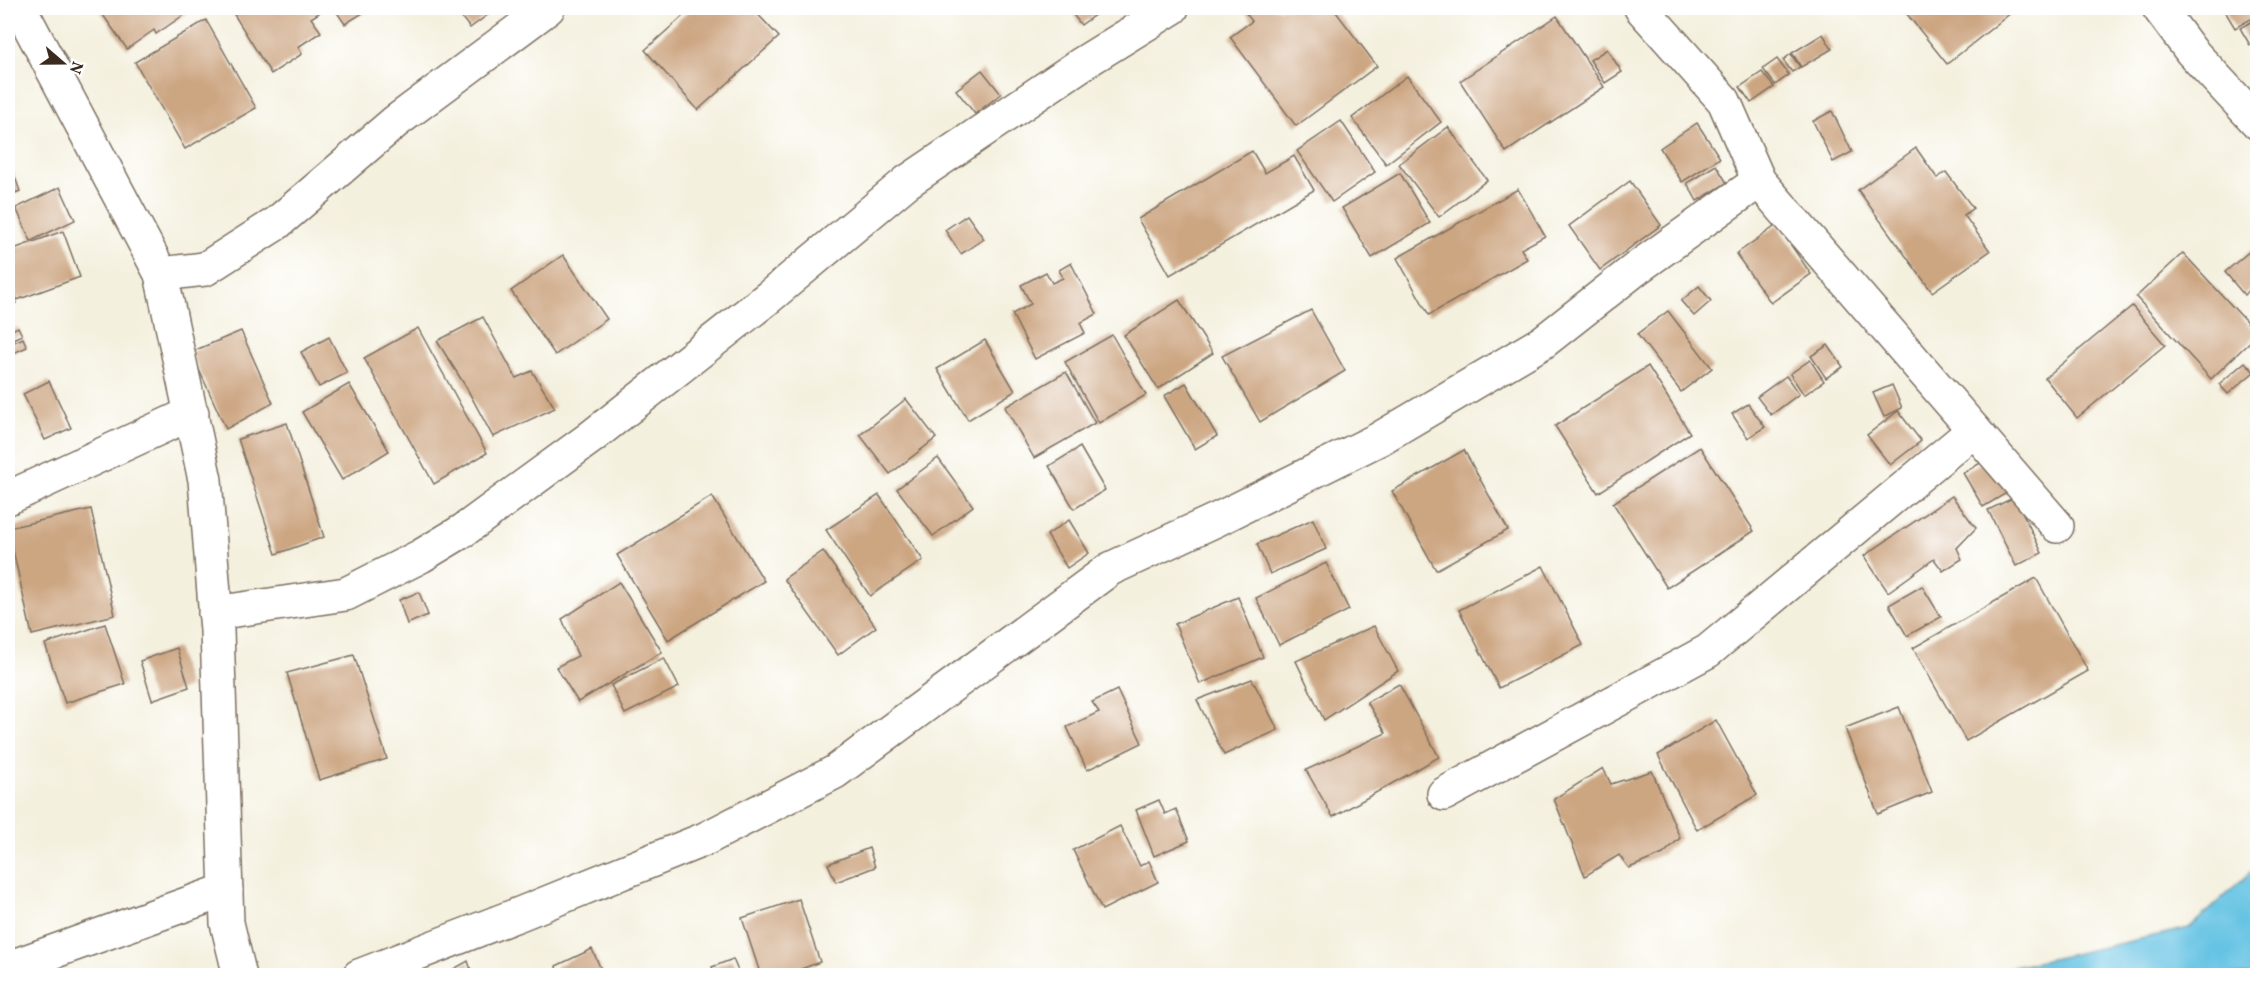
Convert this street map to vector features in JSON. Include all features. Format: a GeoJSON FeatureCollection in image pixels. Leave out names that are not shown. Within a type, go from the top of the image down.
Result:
{"type":"FeatureCollection","features":[{"type":"Feature","properties":{"kind":"street"},"geometry":{"type":"LineString","coordinates":[[161,274],[206,269],[277,223],[395,122],[548,8]]}},
{"type":"Feature","properties":{"kind":"street"},"geometry":{"type":"LineString","coordinates":[[215,613],[346,594],[421,556],[464,530],[591,438],[769,297],[907,182],[1083,63],[1172,8]]}},
{"type":"Feature","properties":{"kind":"street"},"geometry":{"type":"LineString","coordinates":[[1641,8],[1724,101],[1759,181],[2057,526]]}},
{"type":"Feature","properties":{"kind":"street"},"geometry":{"type":"LineString","coordinates":[[2159,8],[2191,51],[2258,123]]}},
{"type":"Feature","properties":{"kind":"street"},"geometry":{"type":"LineString","coordinates":[[19,24],[161,274],[205,480],[215,613],[227,923],[240,975]]}},
{"type":"Feature","properties":{"kind":"street"},"geometry":{"type":"LineString","coordinates":[[359,975],[522,913],[705,839],[835,772],[1110,569],[1218,519],[1379,439],[1543,342],[1637,268],[1759,181]]}},
{"type":"Feature","properties":{"kind":"street"},"geometry":{"type":"LineString","coordinates":[[8,498],[192,413]]}},
{"type":"Feature","properties":{"kind":"street"},"geometry":{"type":"LineString","coordinates":[[1444,794],[1708,651],[1974,430]]}},
{"type":"Feature","properties":{"kind":"street"},"geometry":{"type":"LineString","coordinates":[[8,968],[226,890]]}},
{"type":"Feature","properties":{"kind":"water"},"geometry":{"type":"Polygon","coordinates":[[[2257,866],[2257,975],[1979,975],[2189,928],[2257,866]]]}},
{"type":"Feature","properties":{"kind":"building"},"geometry":{"type":"Polygon","coordinates":[[[98,8],[194,8],[156,34],[154,30],[127,49],[98,8]]]}},
{"type":"Feature","properties":{"kind":"building"},"geometry":{"type":"Polygon","coordinates":[[[230,8],[316,8],[319,13],[311,18],[321,32],[298,47],[302,54],[271,74],[230,8]]]}},
{"type":"Feature","properties":{"kind":"building"},"geometry":{"type":"Polygon","coordinates":[[[334,8],[371,8],[345,24],[334,8]]]}},
{"type":"Feature","properties":{"kind":"building"},"geometry":{"type":"Polygon","coordinates":[[[454,8],[497,8],[470,28],[454,8]]]}},
{"type":"Feature","properties":{"kind":"building"},"geometry":{"type":"Polygon","coordinates":[[[692,8],[752,8],[779,37],[698,110],[645,50],[692,8]]]}},
{"type":"Feature","properties":{"kind":"building"},"geometry":{"type":"Polygon","coordinates":[[[1068,8],[1104,8],[1081,25],[1068,8]]]}},
{"type":"Feature","properties":{"kind":"building"},"geometry":{"type":"Polygon","coordinates":[[[1251,8],[1333,8],[1377,66],[1296,126],[1230,37],[1252,21],[1245,12],[1251,8]]]}},
{"type":"Feature","properties":{"kind":"building"},"geometry":{"type":"Polygon","coordinates":[[[1902,8],[2017,8],[1947,64],[1902,8]]]}},
{"type":"Feature","properties":{"kind":"building"},"geometry":{"type":"Polygon","coordinates":[[[2223,8],[2258,8],[2258,15],[2235,28],[2223,8]]]}},
{"type":"Feature","properties":{"kind":"building"},"geometry":{"type":"Polygon","coordinates":[[[1557,16],[1604,87],[1506,152],[1460,81],[1557,16]]]}},
{"type":"Feature","properties":{"kind":"building"},"geometry":{"type":"Polygon","coordinates":[[[2258,18],[2258,41],[2250,45],[2240,28],[2258,18]]]}},
{"type":"Feature","properties":{"kind":"building"},"geometry":{"type":"Polygon","coordinates":[[[206,20],[256,108],[185,149],[135,62],[206,20]]]}},
{"type":"Feature","properties":{"kind":"building"},"geometry":{"type":"Polygon","coordinates":[[[1823,34],[1832,49],[1801,67],[1792,53],[1823,34]]]}},
{"type":"Feature","properties":{"kind":"building"},"geometry":{"type":"Polygon","coordinates":[[[1607,49],[1622,72],[1605,83],[1590,60],[1607,49]]]}},
{"type":"Feature","properties":{"kind":"building"},"geometry":{"type":"Polygon","coordinates":[[[1791,54],[1800,67],[1792,72],[1783,60],[1791,54]]]}},
{"type":"Feature","properties":{"kind":"building"},"geometry":{"type":"Polygon","coordinates":[[[1777,59],[1789,75],[1775,85],[1763,69],[1777,59]]]}},
{"type":"Feature","properties":{"kind":"building"},"geometry":{"type":"Polygon","coordinates":[[[982,70],[1001,94],[975,114],[956,90],[982,70]]]}},
{"type":"Feature","properties":{"kind":"building"},"geometry":{"type":"Polygon","coordinates":[[[1762,72],[1774,87],[1751,103],[1740,87],[1762,72]]]}},
{"type":"Feature","properties":{"kind":"building"},"geometry":{"type":"Polygon","coordinates":[[[1407,76],[1441,122],[1386,164],[1352,118],[1407,76]]]}},
{"type":"Feature","properties":{"kind":"building"},"geometry":{"type":"Polygon","coordinates":[[[1832,111],[1852,152],[1833,162],[1813,121],[1832,111]]]}},
{"type":"Feature","properties":{"kind":"building"},"geometry":{"type":"Polygon","coordinates":[[[1341,121],[1375,172],[1332,202],[1297,151],[1341,121]]]}},
{"type":"Feature","properties":{"kind":"building"},"geometry":{"type":"Polygon","coordinates":[[[1697,123],[1720,158],[1682,182],[1660,148],[1697,123]]]}},
{"type":"Feature","properties":{"kind":"building"},"geometry":{"type":"Polygon","coordinates":[[[1448,127],[1487,180],[1439,217],[1399,164],[1448,127]]]}},
{"type":"Feature","properties":{"kind":"building"},"geometry":{"type":"Polygon","coordinates":[[[1916,148],[1937,178],[1946,172],[1973,208],[1964,215],[1990,251],[1932,292],[1858,190],[1916,148]]]}},
{"type":"Feature","properties":{"kind":"building"},"geometry":{"type":"Polygon","coordinates":[[[1252,151],[1265,173],[1294,156],[1314,190],[1170,275],[1138,219],[1252,151]]]}},
{"type":"Feature","properties":{"kind":"building"},"geometry":{"type":"Polygon","coordinates":[[[8,158],[20,191],[8,196],[8,158]]]}},
{"type":"Feature","properties":{"kind":"building"},"geometry":{"type":"Polygon","coordinates":[[[1716,165],[1727,183],[1697,201],[1687,183],[1716,165]]]}},
{"type":"Feature","properties":{"kind":"building"},"geometry":{"type":"Polygon","coordinates":[[[1400,173],[1430,223],[1372,258],[1342,208],[1400,173]]]}},
{"type":"Feature","properties":{"kind":"building"},"geometry":{"type":"Polygon","coordinates":[[[1630,181],[1661,225],[1600,270],[1569,226],[1630,181]]]}},
{"type":"Feature","properties":{"kind":"building"},"geometry":{"type":"Polygon","coordinates":[[[60,187],[75,220],[31,241],[16,208],[60,187]]]}},
{"type":"Feature","properties":{"kind":"building"},"geometry":{"type":"Polygon","coordinates":[[[1518,189],[1545,236],[1521,249],[1527,259],[1429,315],[1397,258],[1518,189]]]}},
{"type":"Feature","properties":{"kind":"building"},"geometry":{"type":"Polygon","coordinates":[[[967,215],[984,239],[961,254],[945,230],[967,215]]]}},
{"type":"Feature","properties":{"kind":"building"},"geometry":{"type":"Polygon","coordinates":[[[1777,225],[1811,274],[1771,303],[1736,254],[1777,225]]]}},
{"type":"Feature","properties":{"kind":"building"},"geometry":{"type":"Polygon","coordinates":[[[63,231],[80,277],[17,300],[8,272],[8,251],[63,231]]]}},
{"type":"Feature","properties":{"kind":"building"},"geometry":{"type":"Polygon","coordinates":[[[2258,244],[2258,283],[2244,295],[2225,272],[2258,244]]]}},
{"type":"Feature","properties":{"kind":"building"},"geometry":{"type":"Polygon","coordinates":[[[2183,253],[2258,334],[2211,379],[2136,297],[2183,253]]]}},
{"type":"Feature","properties":{"kind":"building"},"geometry":{"type":"Polygon","coordinates":[[[563,255],[607,319],[555,355],[511,291],[563,255]]]}},
{"type":"Feature","properties":{"kind":"building"},"geometry":{"type":"Polygon","coordinates":[[[1071,263],[1097,314],[1080,323],[1085,333],[1035,359],[1012,314],[1031,304],[1021,285],[1046,272],[1052,283],[1063,278],[1059,270],[1071,263]]]}},
{"type":"Feature","properties":{"kind":"building"},"geometry":{"type":"Polygon","coordinates":[[[8,281],[16,303],[8,306],[8,281]]]}},
{"type":"Feature","properties":{"kind":"building"},"geometry":{"type":"Polygon","coordinates":[[[1699,286],[1711,301],[1694,316],[1681,301],[1699,286]]]}},
{"type":"Feature","properties":{"kind":"building"},"geometry":{"type":"Polygon","coordinates":[[[1179,300],[1213,353],[1158,389],[1124,335],[1179,300]]]}},
{"type":"Feature","properties":{"kind":"building"},"geometry":{"type":"Polygon","coordinates":[[[2132,306],[2165,345],[2077,418],[2045,378],[2132,306]]]}},
{"type":"Feature","properties":{"kind":"building"},"geometry":{"type":"Polygon","coordinates":[[[1311,310],[1345,371],[1260,422],[1222,356],[1311,310]]]}},
{"type":"Feature","properties":{"kind":"building"},"geometry":{"type":"Polygon","coordinates":[[[1668,311],[1712,368],[1681,392],[1637,334],[1668,311]]]}},
{"type":"Feature","properties":{"kind":"building"},"geometry":{"type":"Polygon","coordinates":[[[483,317],[516,378],[532,371],[555,408],[493,437],[466,387],[437,341],[483,317]]]}},
{"type":"Feature","properties":{"kind":"building"},"geometry":{"type":"Polygon","coordinates":[[[18,327],[22,335],[8,341],[8,332],[18,327]]]}},
{"type":"Feature","properties":{"kind":"building"},"geometry":{"type":"Polygon","coordinates":[[[418,328],[487,453],[434,484],[364,358],[418,328]]]}},
{"type":"Feature","properties":{"kind":"building"},"geometry":{"type":"Polygon","coordinates":[[[241,331],[273,403],[226,429],[191,352],[241,331]]]}},
{"type":"Feature","properties":{"kind":"building"},"geometry":{"type":"Polygon","coordinates":[[[1112,335],[1146,395],[1099,423],[1065,362],[1112,335]]]}},
{"type":"Feature","properties":{"kind":"building"},"geometry":{"type":"Polygon","coordinates":[[[329,337],[347,373],[319,387],[301,352],[329,337]]]}},
{"type":"Feature","properties":{"kind":"building"},"geometry":{"type":"Polygon","coordinates":[[[23,338],[27,347],[9,355],[8,345],[23,338]]]}},
{"type":"Feature","properties":{"kind":"building"},"geometry":{"type":"Polygon","coordinates":[[[985,340],[1015,391],[968,420],[937,369],[985,340]]]}},
{"type":"Feature","properties":{"kind":"building"},"geometry":{"type":"Polygon","coordinates":[[[1828,345],[1843,367],[1826,378],[1811,356],[1828,345]]]}},
{"type":"Feature","properties":{"kind":"building"},"geometry":{"type":"Polygon","coordinates":[[[1810,360],[1824,381],[1804,395],[1790,374],[1810,360]]]}},
{"type":"Feature","properties":{"kind":"building"},"geometry":{"type":"Polygon","coordinates":[[[2245,362],[2254,372],[2228,394],[2219,384],[2245,362]]]}},
{"type":"Feature","properties":{"kind":"building"},"geometry":{"type":"Polygon","coordinates":[[[1648,366],[1690,433],[1598,493],[1555,426],[1648,366]]]}},
{"type":"Feature","properties":{"kind":"building"},"geometry":{"type":"Polygon","coordinates":[[[1066,372],[1095,423],[1034,458],[1005,407],[1066,372]]]}},
{"type":"Feature","properties":{"kind":"building"},"geometry":{"type":"Polygon","coordinates":[[[1786,376],[1799,394],[1771,415],[1757,397],[1786,376]]]}},
{"type":"Feature","properties":{"kind":"building"},"geometry":{"type":"Polygon","coordinates":[[[49,381],[71,428],[45,440],[23,394],[49,381]]]}},
{"type":"Feature","properties":{"kind":"building"},"geometry":{"type":"Polygon","coordinates":[[[1186,383],[1217,436],[1195,449],[1164,396],[1186,383]]]}},
{"type":"Feature","properties":{"kind":"building"},"geometry":{"type":"Polygon","coordinates":[[[349,384],[389,451],[342,480],[302,412],[349,384]]]}},
{"type":"Feature","properties":{"kind":"building"},"geometry":{"type":"Polygon","coordinates":[[[1892,385],[1902,408],[1884,417],[1873,393],[1892,385]]]}},
{"type":"Feature","properties":{"kind":"building"},"geometry":{"type":"Polygon","coordinates":[[[906,399],[936,438],[890,474],[860,435],[906,399]]]}},
{"type":"Feature","properties":{"kind":"building"},"geometry":{"type":"Polygon","coordinates":[[[1748,404],[1765,427],[1748,438],[1732,414],[1748,404]]]}},
{"type":"Feature","properties":{"kind":"building"},"geometry":{"type":"Polygon","coordinates":[[[1898,411],[1921,441],[1890,465],[1867,435],[1898,411]]]}},
{"type":"Feature","properties":{"kind":"building"},"geometry":{"type":"Polygon","coordinates":[[[287,423],[324,537],[276,554],[238,439],[287,423]]]}},
{"type":"Feature","properties":{"kind":"building"},"geometry":{"type":"Polygon","coordinates":[[[1080,447],[1105,490],[1074,509],[1049,466],[1080,447]]]}},
{"type":"Feature","properties":{"kind":"building"},"geometry":{"type":"Polygon","coordinates":[[[1700,447],[1754,531],[1667,588],[1613,503],[1700,447]]]}},
{"type":"Feature","properties":{"kind":"building"},"geometry":{"type":"Polygon","coordinates":[[[1464,450],[1508,530],[1436,570],[1392,491],[1464,450]]]}},
{"type":"Feature","properties":{"kind":"building"},"geometry":{"type":"Polygon","coordinates":[[[938,458],[973,506],[933,536],[897,489],[938,458]]]}},
{"type":"Feature","properties":{"kind":"building"},"geometry":{"type":"Polygon","coordinates":[[[1989,458],[2010,491],[1983,507],[1963,473],[1989,458]]]}},
{"type":"Feature","properties":{"kind":"building"},"geometry":{"type":"Polygon","coordinates":[[[879,495],[923,560],[870,596],[826,530],[879,495]]]}},
{"type":"Feature","properties":{"kind":"building"},"geometry":{"type":"Polygon","coordinates":[[[712,496],[764,581],[668,640],[617,555],[712,496]]]}},
{"type":"Feature","properties":{"kind":"building"},"geometry":{"type":"Polygon","coordinates":[[[1952,496],[1976,528],[1957,548],[1962,559],[1943,571],[1934,559],[1888,592],[1864,556],[1952,496]]]}},
{"type":"Feature","properties":{"kind":"building"},"geometry":{"type":"Polygon","coordinates":[[[2015,497],[2042,553],[2016,566],[1988,510],[2015,497]]]}},
{"type":"Feature","properties":{"kind":"building"},"geometry":{"type":"Polygon","coordinates":[[[91,509],[115,615],[32,635],[8,528],[91,509]]]}},
{"type":"Feature","properties":{"kind":"building"},"geometry":{"type":"Polygon","coordinates":[[[1313,519],[1326,549],[1270,574],[1257,544],[1313,519]]]}},
{"type":"Feature","properties":{"kind":"building"},"geometry":{"type":"Polygon","coordinates":[[[1069,520],[1089,553],[1067,568],[1047,535],[1069,520]]]}},
{"type":"Feature","properties":{"kind":"building"},"geometry":{"type":"Polygon","coordinates":[[[823,551],[876,627],[838,655],[784,579],[823,551]]]}},
{"type":"Feature","properties":{"kind":"building"},"geometry":{"type":"Polygon","coordinates":[[[1326,563],[1349,610],[1279,645],[1256,598],[1326,563]]]}},
{"type":"Feature","properties":{"kind":"building"},"geometry":{"type":"Polygon","coordinates":[[[1543,566],[1583,645],[1499,688],[1459,610],[1543,566]]]}},
{"type":"Feature","properties":{"kind":"building"},"geometry":{"type":"Polygon","coordinates":[[[2036,578],[2088,671],[1966,741],[1913,648],[2036,578]]]}},
{"type":"Feature","properties":{"kind":"building"},"geometry":{"type":"Polygon","coordinates":[[[619,582],[662,652],[578,702],[556,667],[578,656],[562,619],[619,582]]]}},
{"type":"Feature","properties":{"kind":"building"},"geometry":{"type":"Polygon","coordinates":[[[1922,586],[1941,617],[1907,636],[1889,605],[1922,586]]]}},
{"type":"Feature","properties":{"kind":"building"},"geometry":{"type":"Polygon","coordinates":[[[419,592],[428,615],[407,624],[399,600],[419,592]]]}},
{"type":"Feature","properties":{"kind":"building"},"geometry":{"type":"Polygon","coordinates":[[[1238,597],[1263,657],[1200,684],[1175,624],[1238,597]]]}},
{"type":"Feature","properties":{"kind":"building"},"geometry":{"type":"Polygon","coordinates":[[[105,624],[125,684],[65,703],[45,644],[105,624]]]}},
{"type":"Feature","properties":{"kind":"building"},"geometry":{"type":"Polygon","coordinates":[[[1374,626],[1398,671],[1324,720],[1296,661],[1374,626]]]}},
{"type":"Feature","properties":{"kind":"building"},"geometry":{"type":"Polygon","coordinates":[[[177,648],[189,687],[152,700],[140,661],[177,648]]]}},
{"type":"Feature","properties":{"kind":"building"},"geometry":{"type":"Polygon","coordinates":[[[354,655],[387,759],[319,780],[287,673],[354,655]]]}},
{"type":"Feature","properties":{"kind":"building"},"geometry":{"type":"Polygon","coordinates":[[[664,658],[679,687],[625,714],[611,685],[664,658]]]}},
{"type":"Feature","properties":{"kind":"building"},"geometry":{"type":"Polygon","coordinates":[[[1252,679],[1278,730],[1224,755],[1197,700],[1252,679]]]}},
{"type":"Feature","properties":{"kind":"building"},"geometry":{"type":"Polygon","coordinates":[[[1399,684],[1439,757],[1333,817],[1306,770],[1386,733],[1367,702],[1399,684]]]}},
{"type":"Feature","properties":{"kind":"building"},"geometry":{"type":"Polygon","coordinates":[[[1117,690],[1142,743],[1087,770],[1067,727],[1099,712],[1092,702],[1117,690]]]}},
{"type":"Feature","properties":{"kind":"building"},"geometry":{"type":"Polygon","coordinates":[[[1899,707],[1932,792],[1878,814],[1845,728],[1899,707]]]}},
{"type":"Feature","properties":{"kind":"building"},"geometry":{"type":"Polygon","coordinates":[[[1716,720],[1757,795],[1697,830],[1658,755],[1716,720]]]}},
{"type":"Feature","properties":{"kind":"building"},"geometry":{"type":"Polygon","coordinates":[[[1603,768],[1611,784],[1652,771],[1680,838],[1663,854],[1629,868],[1619,855],[1585,876],[1554,799],[1603,768]]]}},
{"type":"Feature","properties":{"kind":"building"},"geometry":{"type":"Polygon","coordinates":[[[1159,800],[1165,814],[1176,809],[1189,841],[1154,856],[1136,810],[1159,800]]]}},
{"type":"Feature","properties":{"kind":"building"},"geometry":{"type":"Polygon","coordinates":[[[1120,826],[1140,866],[1149,861],[1158,882],[1102,910],[1073,850],[1120,826]]]}},
{"type":"Feature","properties":{"kind":"building"},"geometry":{"type":"Polygon","coordinates":[[[869,848],[875,867],[836,882],[828,864],[869,848]]]}},
{"type":"Feature","properties":{"kind":"building"},"geometry":{"type":"Polygon","coordinates":[[[799,899],[820,962],[782,976],[761,976],[742,918],[799,899]]]}},
{"type":"Feature","properties":{"kind":"building"},"geometry":{"type":"Polygon","coordinates":[[[592,949],[604,976],[557,976],[556,966],[592,949]]]}},
{"type":"Feature","properties":{"kind":"building"},"geometry":{"type":"Polygon","coordinates":[[[733,959],[740,976],[715,976],[712,967],[733,959]]]}},
{"type":"Feature","properties":{"kind":"building"},"geometry":{"type":"Polygon","coordinates":[[[468,961],[473,976],[441,976],[468,961]]]}}]}
